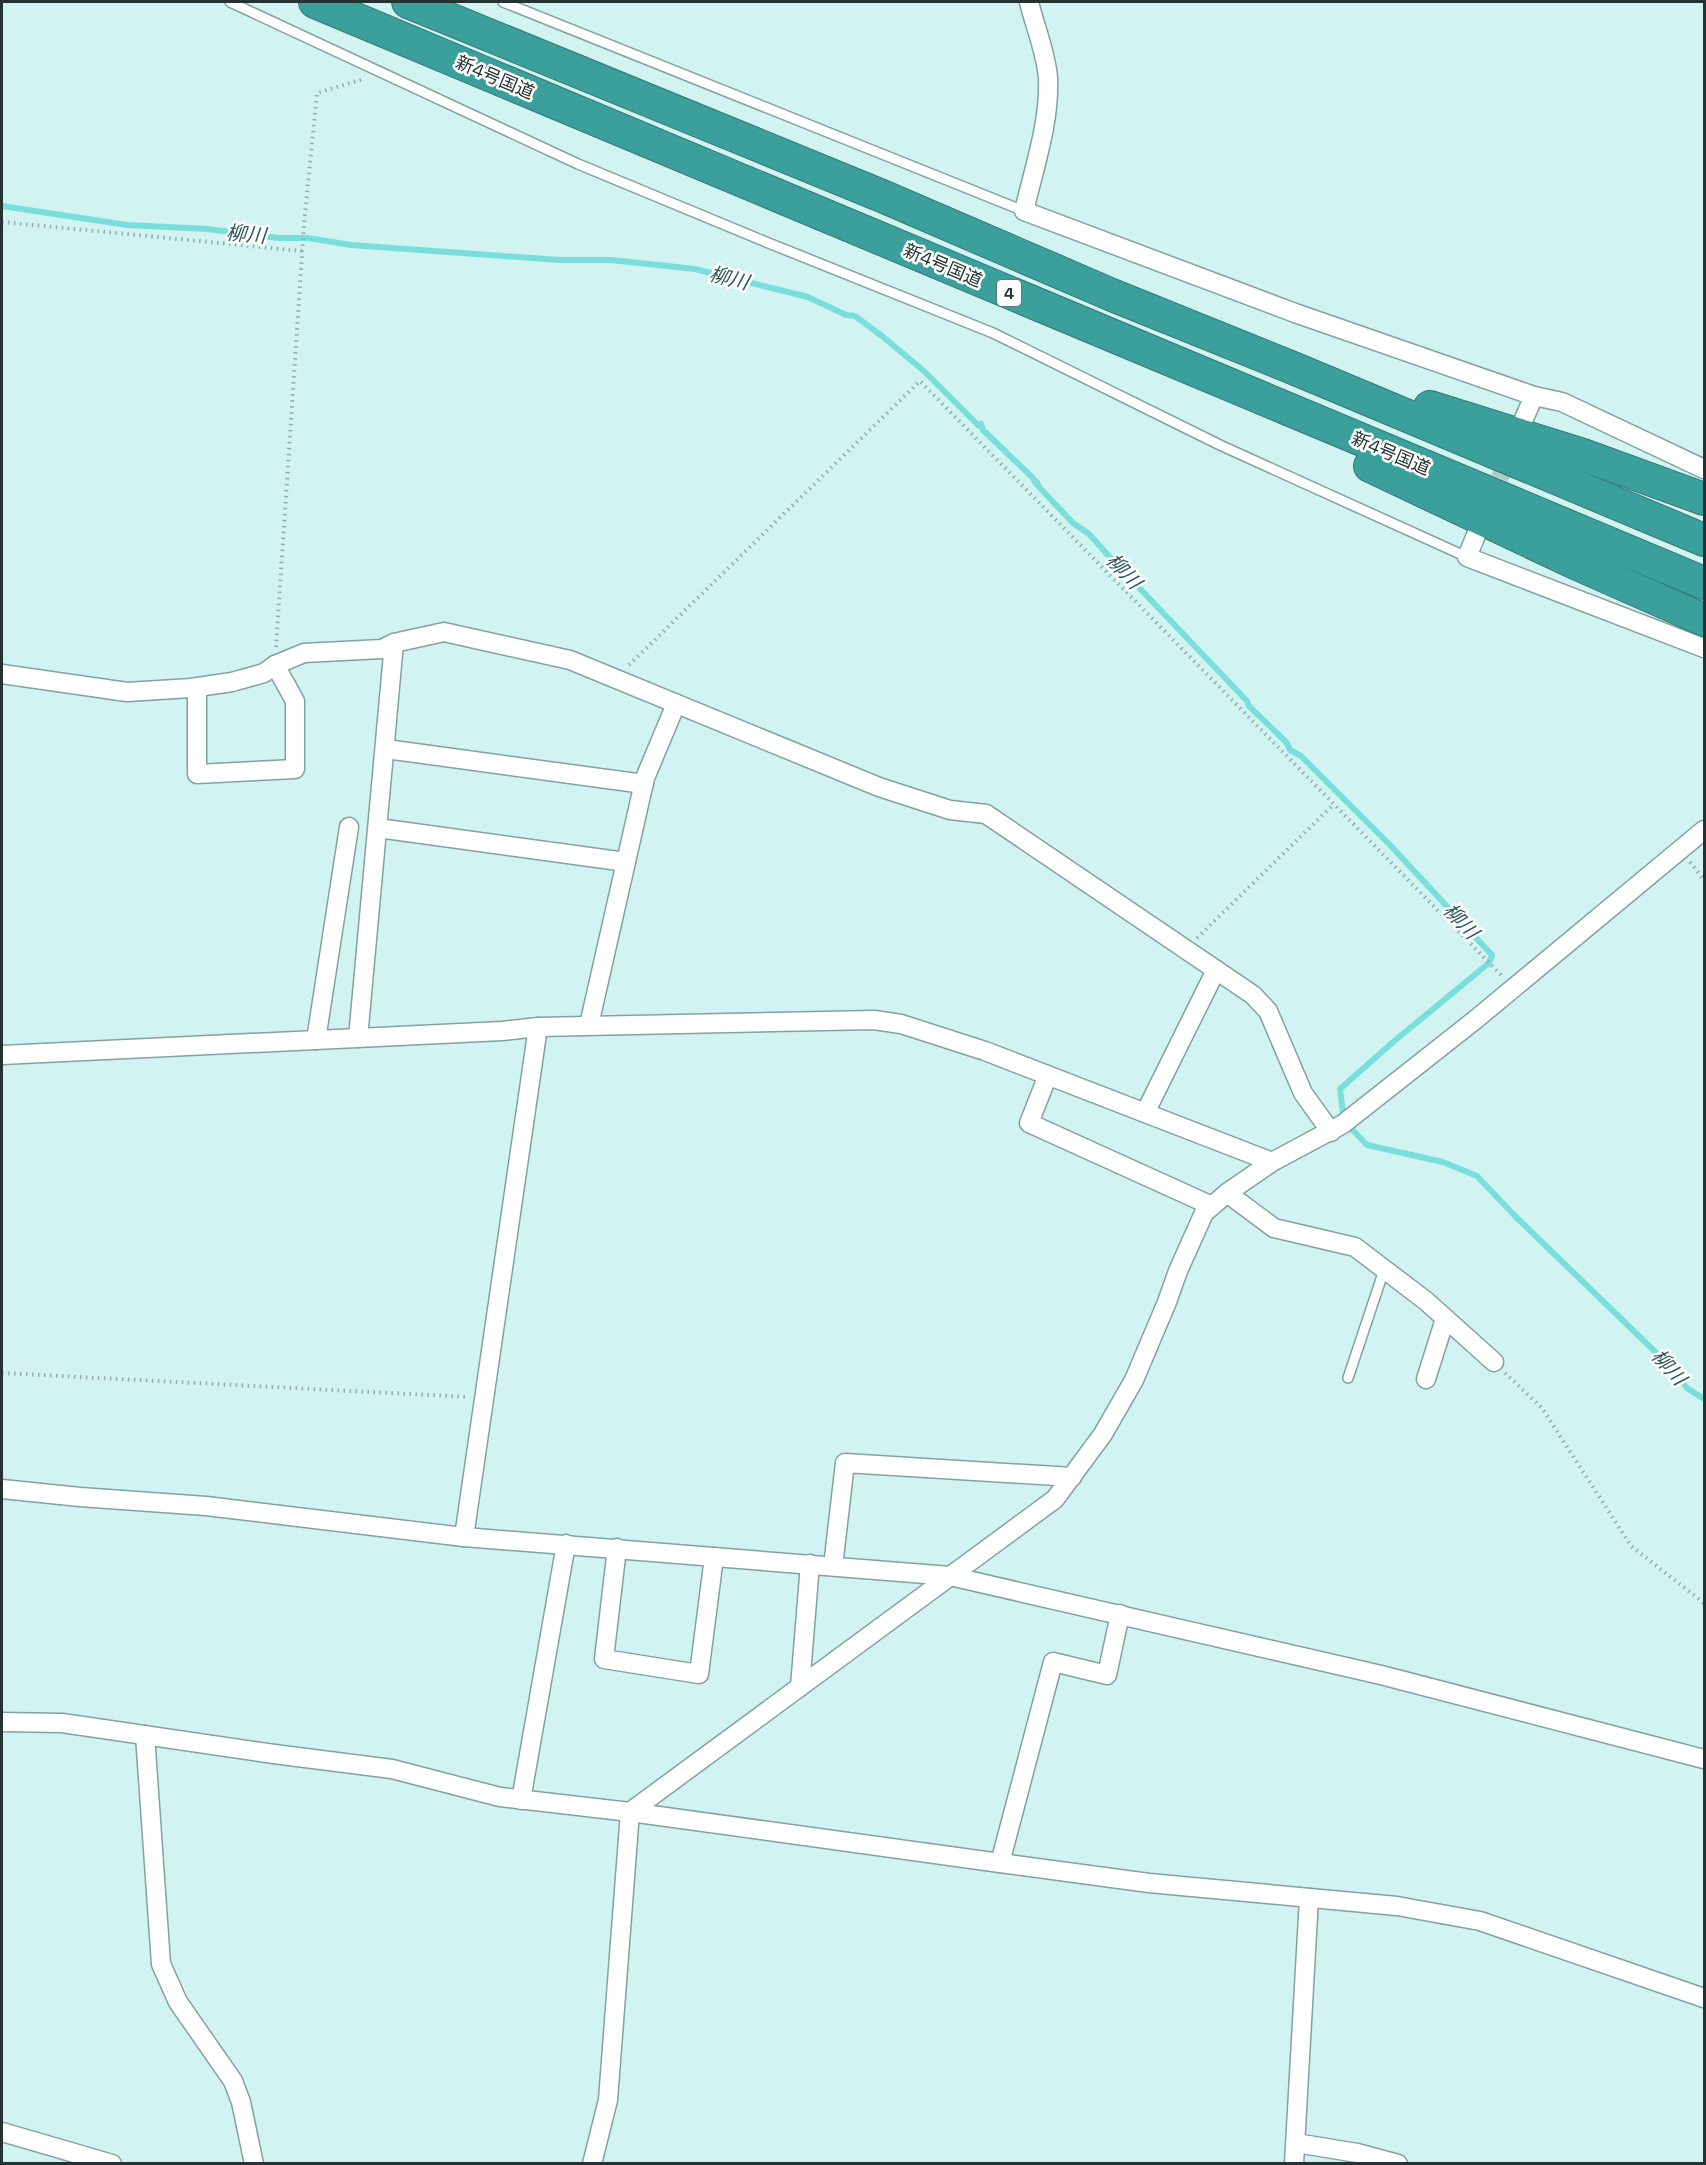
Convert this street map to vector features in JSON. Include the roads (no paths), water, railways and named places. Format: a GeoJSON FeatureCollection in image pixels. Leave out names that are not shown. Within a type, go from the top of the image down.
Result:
{"type":"FeatureCollection","features":[{"type":"Feature","properties":{"kind":"highway","name":"新4号国道"},"geometry":{"type":"LineString","coordinates":[[315,2],[1704,583]]}},
{"type":"Feature","properties":{"kind":"highway","name":"新4号国道"},"geometry":{"type":"LineString","coordinates":[[408,2],[882,196],[1112,296],[1293,368],[1704,540]]}},
{"type":"Feature","properties":{"kind":"highway"},"geometry":{"type":"LineString","coordinates":[[1183,366],[1362,461],[1573,562],[1703,643]]}},
{"type":"Feature","properties":{"kind":"highway"},"geometry":{"type":"LineString","coordinates":[[1293,368],[1482,422],[1704,499]]}},
{"type":"Feature","properties":{"kind":"street"},"geometry":{"type":"LineString","coordinates":[[1029,2],[1043,52],[1048,89],[1045,122],[1024,211],[1295,313],[1534,396],[1562,402],[1704,469]]}},
{"type":"Feature","properties":{"kind":"street"},"geometry":{"type":"LineString","coordinates":[[1523,421],[1534,396]]}},
{"type":"Feature","properties":{"kind":"street"},"geometry":{"type":"LineString","coordinates":[[1479,528],[1467,556],[1703,643]]}},
{"type":"Feature","properties":{"kind":"street"},"geometry":{"type":"LineString","coordinates":[[2,674],[127,692],[197,687],[232,682],[264,673],[275,665],[304,653],[382,649],[394,643],[444,632],[570,660],[879,787],[950,810],[986,814],[1253,996],[1268,1011],[1303,1093],[1331,1132]]}},
{"type":"Feature","properties":{"kind":"street"},"geometry":{"type":"LineString","coordinates":[[358,1038],[394,643]]}},
{"type":"Feature","properties":{"kind":"street"},"geometry":{"type":"LineString","coordinates":[[197,687],[196,774],[295,769],[295,701],[275,665]]}},
{"type":"Feature","properties":{"kind":"street"},"geometry":{"type":"LineString","coordinates":[[589,1025],[644,784],[676,704]]}},
{"type":"Feature","properties":{"kind":"street"},"geometry":{"type":"LineString","coordinates":[[386,749],[644,784]]}},
{"type":"Feature","properties":{"kind":"street"},"geometry":{"type":"LineString","coordinates":[[316,1040],[349,827]]}},
{"type":"Feature","properties":{"kind":"street"},"geometry":{"type":"LineString","coordinates":[[378,828],[626,862]]}},
{"type":"Feature","properties":{"kind":"street"},"geometry":{"type":"LineString","coordinates":[[592,2163],[608,2100],[630,1812],[1055,1499],[1103,1434],[1134,1380],[1204,1213],[1227,1193],[1272,1162],[1331,1132],[1514,988],[1704,830]]}},
{"type":"Feature","properties":{"kind":"street"},"geometry":{"type":"LineString","coordinates":[[1145,1113],[1216,970]]}},
{"type":"Feature","properties":{"kind":"street"},"geometry":{"type":"LineString","coordinates":[[2,1055],[538,1027],[874,1020],[901,1024],[985,1051],[1272,1162]]}},
{"type":"Feature","properties":{"kind":"street"},"geometry":{"type":"LineString","coordinates":[[464,1536],[538,1027]]}},
{"type":"Feature","properties":{"kind":"street"},"geometry":{"type":"LineString","coordinates":[[1048,1075],[1029,1123],[1212,1206]]}},
{"type":"Feature","properties":{"kind":"street"},"geometry":{"type":"LineString","coordinates":[[1227,1193],[1274,1228],[1355,1247],[1426,1301],[1494,1362]]}},
{"type":"Feature","properties":{"kind":"street"},"geometry":{"type":"LineString","coordinates":[[1426,1379],[1445,1319]]}},
{"type":"Feature","properties":{"kind":"street"},"geometry":{"type":"LineString","coordinates":[[833,1566],[845,1463],[1072,1477]]}},
{"type":"Feature","properties":{"kind":"street"},"geometry":{"type":"LineString","coordinates":[[2,1489],[206,1506],[464,1536],[950,1576],[1381,1675],[1704,1759]]}},
{"type":"Feature","properties":{"kind":"street"},"geometry":{"type":"LineString","coordinates":[[521,1800],[566,1544]]}},
{"type":"Feature","properties":{"kind":"street"},"geometry":{"type":"LineString","coordinates":[[617,1548],[604,1659],[699,1674],[714,1557]]}},
{"type":"Feature","properties":{"kind":"street"},"geometry":{"type":"LineString","coordinates":[[800,1687],[810,1564]]}},
{"type":"Feature","properties":{"kind":"street"},"geometry":{"type":"LineString","coordinates":[[1000,1863],[1053,1662],[1107,1675],[1120,1614]]}},
{"type":"Feature","properties":{"kind":"street"},"geometry":{"type":"LineString","coordinates":[[2,1722],[62,1723],[392,1769],[500,1797],[630,1812],[1149,1883],[1397,1906],[1480,1921],[1704,1998]]}},
{"type":"Feature","properties":{"kind":"street"},"geometry":{"type":"LineString","coordinates":[[145,1735],[161,1964],[178,2002],[233,2081],[241,2102],[254,2163]]}},
{"type":"Feature","properties":{"kind":"street"},"geometry":{"type":"LineString","coordinates":[[1294,2163],[1309,1898]]}},
{"type":"Feature","properties":{"kind":"street"},"geometry":{"type":"LineString","coordinates":[[2,2132],[112,2163]]}},
{"type":"Feature","properties":{"kind":"street"},"geometry":{"type":"LineString","coordinates":[[1296,2143],[1357,2153],[1398,2163]]}},
{"type":"Feature","properties":{"kind":"lane"},"geometry":{"type":"LineString","coordinates":[[230,2],[578,164],[993,333],[1222,446],[1467,556]]}},
{"type":"Feature","properties":{"kind":"lane"},"geometry":{"type":"LineString","coordinates":[[503,2],[1024,211]]}},
{"type":"Feature","properties":{"kind":"lane"},"geometry":{"type":"LineString","coordinates":[[1348,1377],[1384,1270]]}},
{"type":"Feature","properties":{"kind":"waterway","name":"柳川"},"geometry":{"type":"LineString","coordinates":[[2,206],[127,225],[207,229],[279,238],[308,238],[351,245],[560,260],[611,260],[695,269],[808,297],[846,315],[855,316],[925,372],[979,426],[981,424],[983,430],[1033,478],[1036,484],[1037,482],[1073,523],[1089,534],[1247,701],[1249,706],[1287,743],[1290,750],[1301,756],[1391,846],[1492,955],[1489,963],[1340,1089],[1344,1121],[1367,1145],[1443,1162],[1477,1176],[1515,1216],[1672,1368],[1687,1388],[1704,1399]]}},
{"type":"Feature","properties":{"kind":"tunnel"},"geometry":{"type":"LineString","coordinates":[[1489,503],[1511,451]]}}]}
